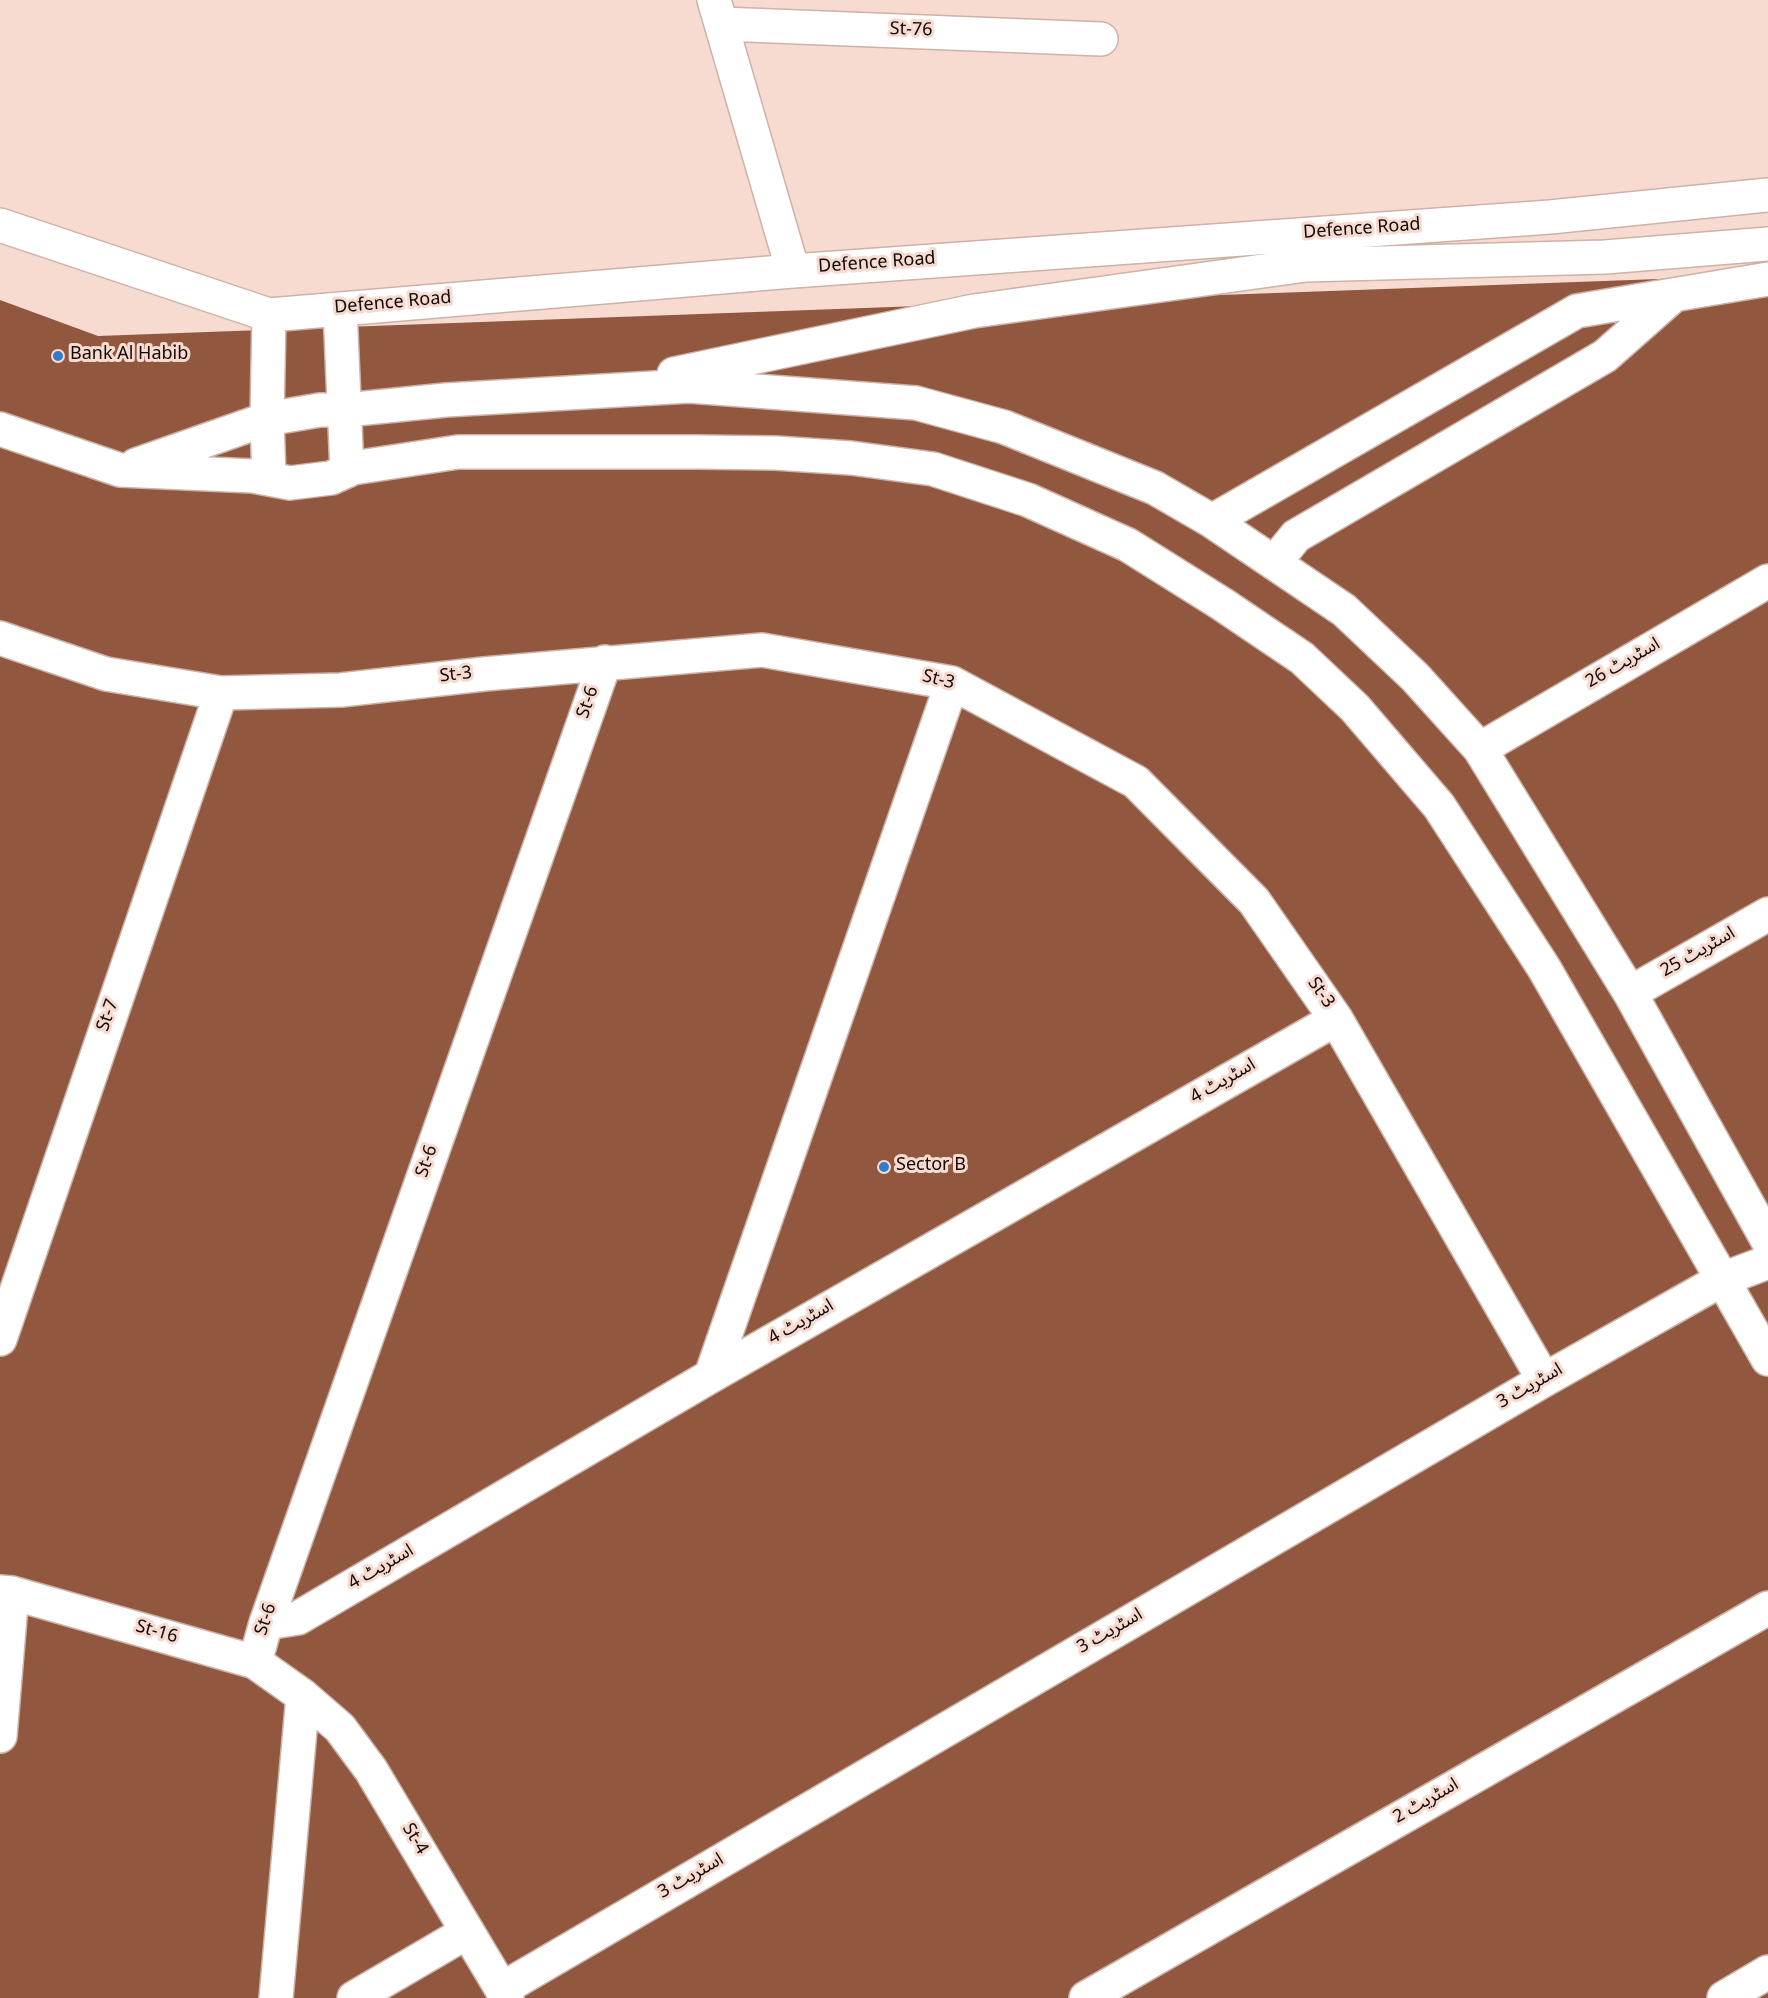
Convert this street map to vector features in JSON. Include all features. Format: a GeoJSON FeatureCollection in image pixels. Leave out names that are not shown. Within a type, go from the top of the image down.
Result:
{"type":"FeatureCollection","features":[{"type":"Feature","properties":{"kind":"street","name":"St-76"},"geometry":{"type":"LineString","coordinates":[[718,12],[1101,39]]}},
{"type":"Feature","properties":{"kind":"street"},"geometry":{"type":"LineString","coordinates":[[718,12],[793,271]]}},
{"type":"Feature","properties":{"kind":"street","name":"Defence Road"},"geometry":{"type":"LineString","coordinates":[[0,225],[269,315],[793,271],[1550,218],[1768,195]]}},
{"type":"Feature","properties":{"kind":"street"},"geometry":{"type":"LineString","coordinates":[[584,393],[974,311],[1306,266],[1605,256],[1768,244]]}},
{"type":"Feature","properties":{"kind":"street"},"geometry":{"type":"LineString","coordinates":[[1212,521],[1577,311],[1768,279]]}},
{"type":"Feature","properties":{"kind":"street"},"geometry":{"type":"LineString","coordinates":[[1274,563],[1296,536],[1605,356],[1674,295]]}},
{"type":"Feature","properties":{"kind":"street"},"geometry":{"type":"LineString","coordinates":[[340,309],[347,471]]}},
{"type":"Feature","properties":{"kind":"street"},"geometry":{"type":"LineString","coordinates":[[269,315],[267,419],[269,479]]}},
{"type":"Feature","properties":{"kind":"street"},"geometry":{"type":"LineString","coordinates":[[120,470],[267,419],[320,410],[446,400],[689,386],[916,402],[1004,427],[1155,488],[1212,521],[1344,610],[1415,677],[1480,748],[1630,993],[1768,1241]]}},
{"type":"Feature","properties":{"kind":"street"},"geometry":{"type":"LineString","coordinates":[[0,429],[120,470],[253,476],[290,483],[306,483],[331,478],[353,468],[458,452],[775,453],[851,458],[933,469],[1028,500],[1128,545],[1222,603],[1302,658],[1355,708],[1439,806],[1544,968],[1768,1359]]}},
{"type":"Feature","properties":{"kind":"street","name":"اسٹریٹ 26"},"geometry":{"type":"LineString","coordinates":[[1480,748],[1768,581]]}},
{"type":"Feature","properties":{"kind":"street","name":"St-3"},"geometry":{"type":"LineString","coordinates":[[0,638],[106,674],[220,693],[341,690],[605,662],[762,650],[952,683],[1136,782],[1254,901],[1336,1019],[1544,1380]]}},
{"type":"Feature","properties":{"kind":"street","name":"St-6"},"geometry":{"type":"LineString","coordinates":[[255,1662],[266,1623],[605,662]]}},
{"type":"Feature","properties":{"kind":"street"},"geometry":{"type":"LineString","coordinates":[[711,1376],[952,683]]}},
{"type":"Feature","properties":{"kind":"street","name":"St-7"},"geometry":{"type":"LineString","coordinates":[[0,1339],[220,693]]}},
{"type":"Feature","properties":{"kind":"street","name":"اسٹریٹ 25"},"geometry":{"type":"LineString","coordinates":[[1630,993],[1768,914]]}},
{"type":"Feature","properties":{"kind":"street","name":"اسٹریٹ 4"},"geometry":{"type":"LineString","coordinates":[[266,1623],[298,1618],[711,1376],[1336,1019]]}},
{"type":"Feature","properties":{"kind":"street","name":"اسٹریٹ 3"},"geometry":{"type":"LineString","coordinates":[[504,1994],[1544,1380],[1723,1279],[1768,1262]]}},
{"type":"Feature","properties":{"kind":"street"},"geometry":{"type":"LineString","coordinates":[[0,1736],[6,1593]]}},
{"type":"Feature","properties":{"kind":"street","name":"St-16"},"geometry":{"type":"LineString","coordinates":[[6,1593],[255,1662],[303,1696]]}},
{"type":"Feature","properties":{"kind":"street","name":"اسٹریٹ 2"},"geometry":{"type":"LineString","coordinates":[[1086,1998],[1768,1608]]}},
{"type":"Feature","properties":{"kind":"street"},"geometry":{"type":"LineString","coordinates":[[276,1998],[303,1696]]}},
{"type":"Feature","properties":{"kind":"street","name":"St-4"},"geometry":{"type":"LineString","coordinates":[[303,1696],[340,1728],[371,1770],[504,1994]]}},
{"type":"Feature","properties":{"kind":"street"},"geometry":{"type":"LineString","coordinates":[[354,1998],[467,1932]]}},
{"type":"Feature","properties":{"kind":"street"},"geometry":{"type":"LineString","coordinates":[[1724,1998],[1768,1972]]}},
{"type":"Feature","properties":{"kind":"building","name":"Sector B"},"geometry":{"type":"Polygon","coordinates":[[[1768,275],[1768,1998],[0,1998],[0,300],[98,336],[1768,275]]]}},
{"type":"Feature","properties":{"kind":"place","name":"Bank Al Habib"},"geometry":{"type":"Point","coordinates":[58,356]}},
{"type":"Feature","properties":{"kind":"place","name":"Sector B"},"geometry":{"type":"Point","coordinates":[884,1167]}}]}
